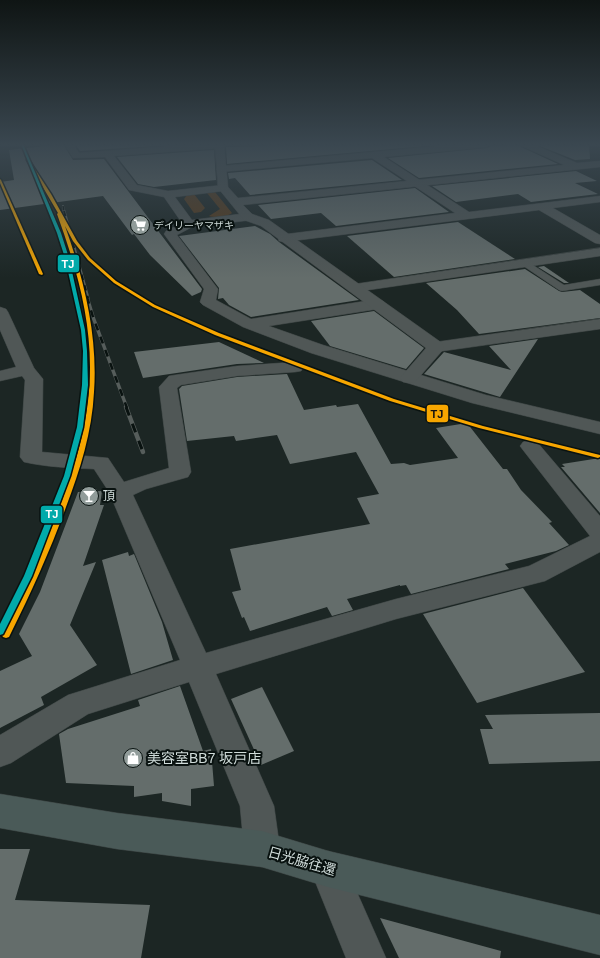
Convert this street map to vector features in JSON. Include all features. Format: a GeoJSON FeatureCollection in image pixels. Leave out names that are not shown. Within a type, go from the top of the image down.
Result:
{"type":"FeatureCollection","features":[{"type":"Feature","properties":{"kind":"main road","name":"日光脇往還"},"geometry":{"type":"LineString","coordinates":[[0,811],[117,831],[262,849],[328,869],[600,935]]}},
{"type":"Feature","properties":{"kind":"street"},"geometry":{"type":"LineString","coordinates":[[137,189],[168,194],[217,189]]}},
{"type":"Feature","properties":{"kind":"street"},"geometry":{"type":"LineString","coordinates":[[224,189],[248,217]]}},
{"type":"Feature","properties":{"kind":"street"},"geometry":{"type":"LineString","coordinates":[[235,202],[362,189]]}},
{"type":"Feature","properties":{"kind":"street"},"geometry":{"type":"LineString","coordinates":[[426,189],[466,215]]}},
{"type":"Feature","properties":{"kind":"street"},"geometry":{"type":"LineString","coordinates":[[168,194],[189,224]]}},
{"type":"Feature","properties":{"kind":"street"},"geometry":{"type":"LineString","coordinates":[[284,238],[600,199]]}},
{"type":"Feature","properties":{"kind":"street"},"geometry":{"type":"LineString","coordinates":[[540,206],[600,240]]}},
{"type":"Feature","properties":{"kind":"street"},"geometry":{"type":"LineString","coordinates":[[436,347],[265,223],[248,217],[189,224],[170,234],[211,289],[208,302],[249,324],[317,350],[409,378],[523,410],[600,428]]}},
{"type":"Feature","properties":{"kind":"street"},"geometry":{"type":"LineString","coordinates":[[355,288],[600,252]]}},
{"type":"Feature","properties":{"kind":"street"},"geometry":{"type":"LineString","coordinates":[[249,324],[378,304]]}},
{"type":"Feature","properties":{"kind":"street"},"geometry":{"type":"LineString","coordinates":[[0,312],[26,370],[34,379],[31,457],[71,462],[100,463],[120,492],[198,667],[257,806],[262,849]]}},
{"type":"Feature","properties":{"kind":"street"},"geometry":{"type":"LineString","coordinates":[[409,378],[436,347],[595,325],[600,338]]}},
{"type":"Feature","properties":{"kind":"street"},"geometry":{"type":"LineString","coordinates":[[120,492],[138,484],[180,472],[168,387],[175,380],[237,371],[295,366]]}},
{"type":"Feature","properties":{"kind":"street"},"geometry":{"type":"LineString","coordinates":[[0,376],[26,370]]}},
{"type":"Feature","properties":{"kind":"street"},"geometry":{"type":"LineString","coordinates":[[530,446],[600,532]]}},
{"type":"Feature","properties":{"kind":"street"},"geometry":{"type":"LineString","coordinates":[[0,752],[79,704],[198,667],[396,609],[536,574],[600,541]]}},
{"type":"Feature","properties":{"kind":"street"},"geometry":{"type":"LineString","coordinates":[[328,869],[366,958]]}},
{"type":"Feature","properties":{"kind":"lane"},"geometry":{"type":"LineString","coordinates":[[525,263],[562,288],[600,282]]}},
{"type":"Feature","properties":{"kind":"shaded area"},"geometry":{"type":"Polygon","coordinates":[[[215,192],[232,213],[221,217],[209,216],[220,209],[207,193],[215,192]]]}},
{"type":"Feature","properties":{"kind":"shaded area"},"geometry":{"type":"Polygon","coordinates":[[[194,194],[205,208],[201,212],[194,213],[184,199],[187,195],[194,194]]]}},
{"type":"Feature","properties":{"kind":"building"},"geometry":{"type":"Polygon","coordinates":[[[0,189],[126,189],[202,289],[201,292],[192,296],[150,255],[134,234],[132,235],[103,196],[0,210],[0,189]]]}},
{"type":"Feature","properties":{"kind":"building"},"geometry":{"type":"Polygon","coordinates":[[[244,189],[314,189],[250,195],[244,189]]]}},
{"type":"Feature","properties":{"kind":"building"},"geometry":{"type":"Polygon","coordinates":[[[416,189],[449,212],[336,226],[321,213],[271,219],[258,205],[416,189]]]}},
{"type":"Feature","properties":{"kind":"building"},"geometry":{"type":"Polygon","coordinates":[[[436,189],[587,189],[598,194],[531,202],[518,194],[456,202],[436,189]]]}},
{"type":"Feature","properties":{"kind":"building"},"geometry":{"type":"Polygon","coordinates":[[[458,222],[515,259],[394,277],[347,236],[458,222]]]}},
{"type":"Feature","properties":{"kind":"building"},"geometry":{"type":"Polygon","coordinates":[[[255,226],[270,234],[359,300],[251,317],[229,305],[223,298],[218,299],[219,288],[179,236],[255,226]]]}},
{"type":"Feature","properties":{"kind":"building"},"geometry":{"type":"Polygon","coordinates":[[[544,266],[569,283],[564,283],[538,267],[544,266]]]}},
{"type":"Feature","properties":{"kind":"building"},"geometry":{"type":"Polygon","coordinates":[[[525,269],[559,291],[580,290],[600,304],[600,318],[479,334],[457,310],[426,283],[525,269]]]}},
{"type":"Feature","properties":{"kind":"building"},"geometry":{"type":"Polygon","coordinates":[[[374,311],[424,348],[406,369],[330,346],[311,321],[374,311]]]}},
{"type":"Feature","properties":{"kind":"building"},"geometry":{"type":"Polygon","coordinates":[[[538,339],[500,397],[424,374],[444,352],[511,370],[489,346],[538,339]]]}},
{"type":"Feature","properties":{"kind":"building"},"geometry":{"type":"Polygon","coordinates":[[[219,342],[264,363],[237,364],[143,378],[134,352],[219,342]]]}},
{"type":"Feature","properties":{"kind":"building"},"geometry":{"type":"Polygon","coordinates":[[[287,374],[304,410],[336,405],[337,407],[358,404],[391,464],[404,463],[410,465],[458,458],[436,428],[467,423],[503,469],[507,469],[521,490],[552,522],[549,523],[569,545],[556,551],[505,564],[509,569],[411,594],[406,585],[400,585],[347,599],[353,610],[332,616],[327,607],[250,631],[244,617],[242,618],[232,592],[241,590],[230,549],[370,524],[357,498],[379,494],[356,452],[290,464],[277,435],[236,441],[234,436],[187,441],[179,389],[182,386],[237,377],[287,374]]]}},
{"type":"Feature","properties":{"kind":"building"},"geometry":{"type":"Polygon","coordinates":[[[600,458],[600,513],[561,467],[565,467],[562,464],[600,458]]]}},
{"type":"Feature","properties":{"kind":"building"},"geometry":{"type":"Polygon","coordinates":[[[102,491],[100,505],[104,505],[83,566],[96,562],[70,625],[97,665],[41,697],[44,705],[0,728],[0,671],[32,656],[19,634],[40,592],[78,492],[102,491]]]}},
{"type":"Feature","properties":{"kind":"building"},"geometry":{"type":"Polygon","coordinates":[[[128,552],[129,556],[134,554],[162,622],[173,660],[131,674],[102,560],[128,552]]]}},
{"type":"Feature","properties":{"kind":"building"},"geometry":{"type":"Polygon","coordinates":[[[523,588],[585,672],[477,703],[423,614],[523,588]]]}},
{"type":"Feature","properties":{"kind":"building"},"geometry":{"type":"Polygon","coordinates":[[[180,686],[203,751],[211,749],[214,786],[191,789],[191,806],[162,801],[162,793],[134,797],[134,786],[66,783],[59,734],[68,729],[140,706],[138,700],[180,686]]]}},
{"type":"Feature","properties":{"kind":"building"},"geometry":{"type":"Polygon","coordinates":[[[262,687],[294,751],[261,765],[231,699],[262,687]]]}},
{"type":"Feature","properties":{"kind":"building"},"geometry":{"type":"Polygon","coordinates":[[[600,713],[600,761],[489,764],[480,729],[493,729],[485,715],[600,713]]]}},
{"type":"Feature","properties":{"kind":"building"},"geometry":{"type":"Polygon","coordinates":[[[0,849],[30,849],[15,900],[150,905],[141,958],[0,958],[0,849]]]}},
{"type":"Feature","properties":{"kind":"building"},"geometry":{"type":"Polygon","coordinates":[[[380,918],[501,951],[500,958],[399,958],[380,918]]]}},
{"type":"Feature","properties":{"kind":"railway"},"geometry":{"type":"LineString","coordinates":[[63,206],[64,212]]}},
{"type":"Feature","properties":{"kind":"railway"},"geometry":{"type":"LineString","coordinates":[[64,211],[88,298]]}},
{"type":"Feature","properties":{"kind":"railway"},"geometry":{"type":"LineString","coordinates":[[87,297],[127,408]]}},
{"type":"Feature","properties":{"kind":"railway"},"geometry":{"type":"LineString","coordinates":[[126,407],[143,452]]}},
{"type":"Feature","properties":{"kind":"transit line","name":"TJ"},"geometry":{"type":"LineString","coordinates":[[4,189],[41,274]]}},
{"type":"Feature","properties":{"kind":"transit line","name":"TJ"},"geometry":{"type":"LineString","coordinates":[[0,632],[28,576],[67,476],[80,427],[85,385],[85,351],[83,330],[67,258],[59,233],[41,189]]}},
{"type":"Feature","properties":{"kind":"transit line","name":"TJ"},"geometry":{"type":"LineString","coordinates":[[46,189],[75,241],[89,259],[115,282],[154,306],[217,334],[392,400],[481,427],[598,456]]}},
{"type":"Feature","properties":{"kind":"transit line","name":"TJ"},"geometry":{"type":"LineString","coordinates":[[6,635],[45,553],[71,486],[89,418],[92,392],[92,366],[88,314],[76,264],[59,214]]}},
{"type":"Feature","properties":{"kind":"place","name":"デイリーヤマザキ"},"geometry":{"type":"Point","coordinates":[140,225]}},
{"type":"Feature","properties":{"kind":"place","name":"頂"},"geometry":{"type":"Point","coordinates":[89,496]}},
{"type":"Feature","properties":{"kind":"place","name":"美容室BB7 坂戸店"},"geometry":{"type":"Point","coordinates":[133,758]}}]}
